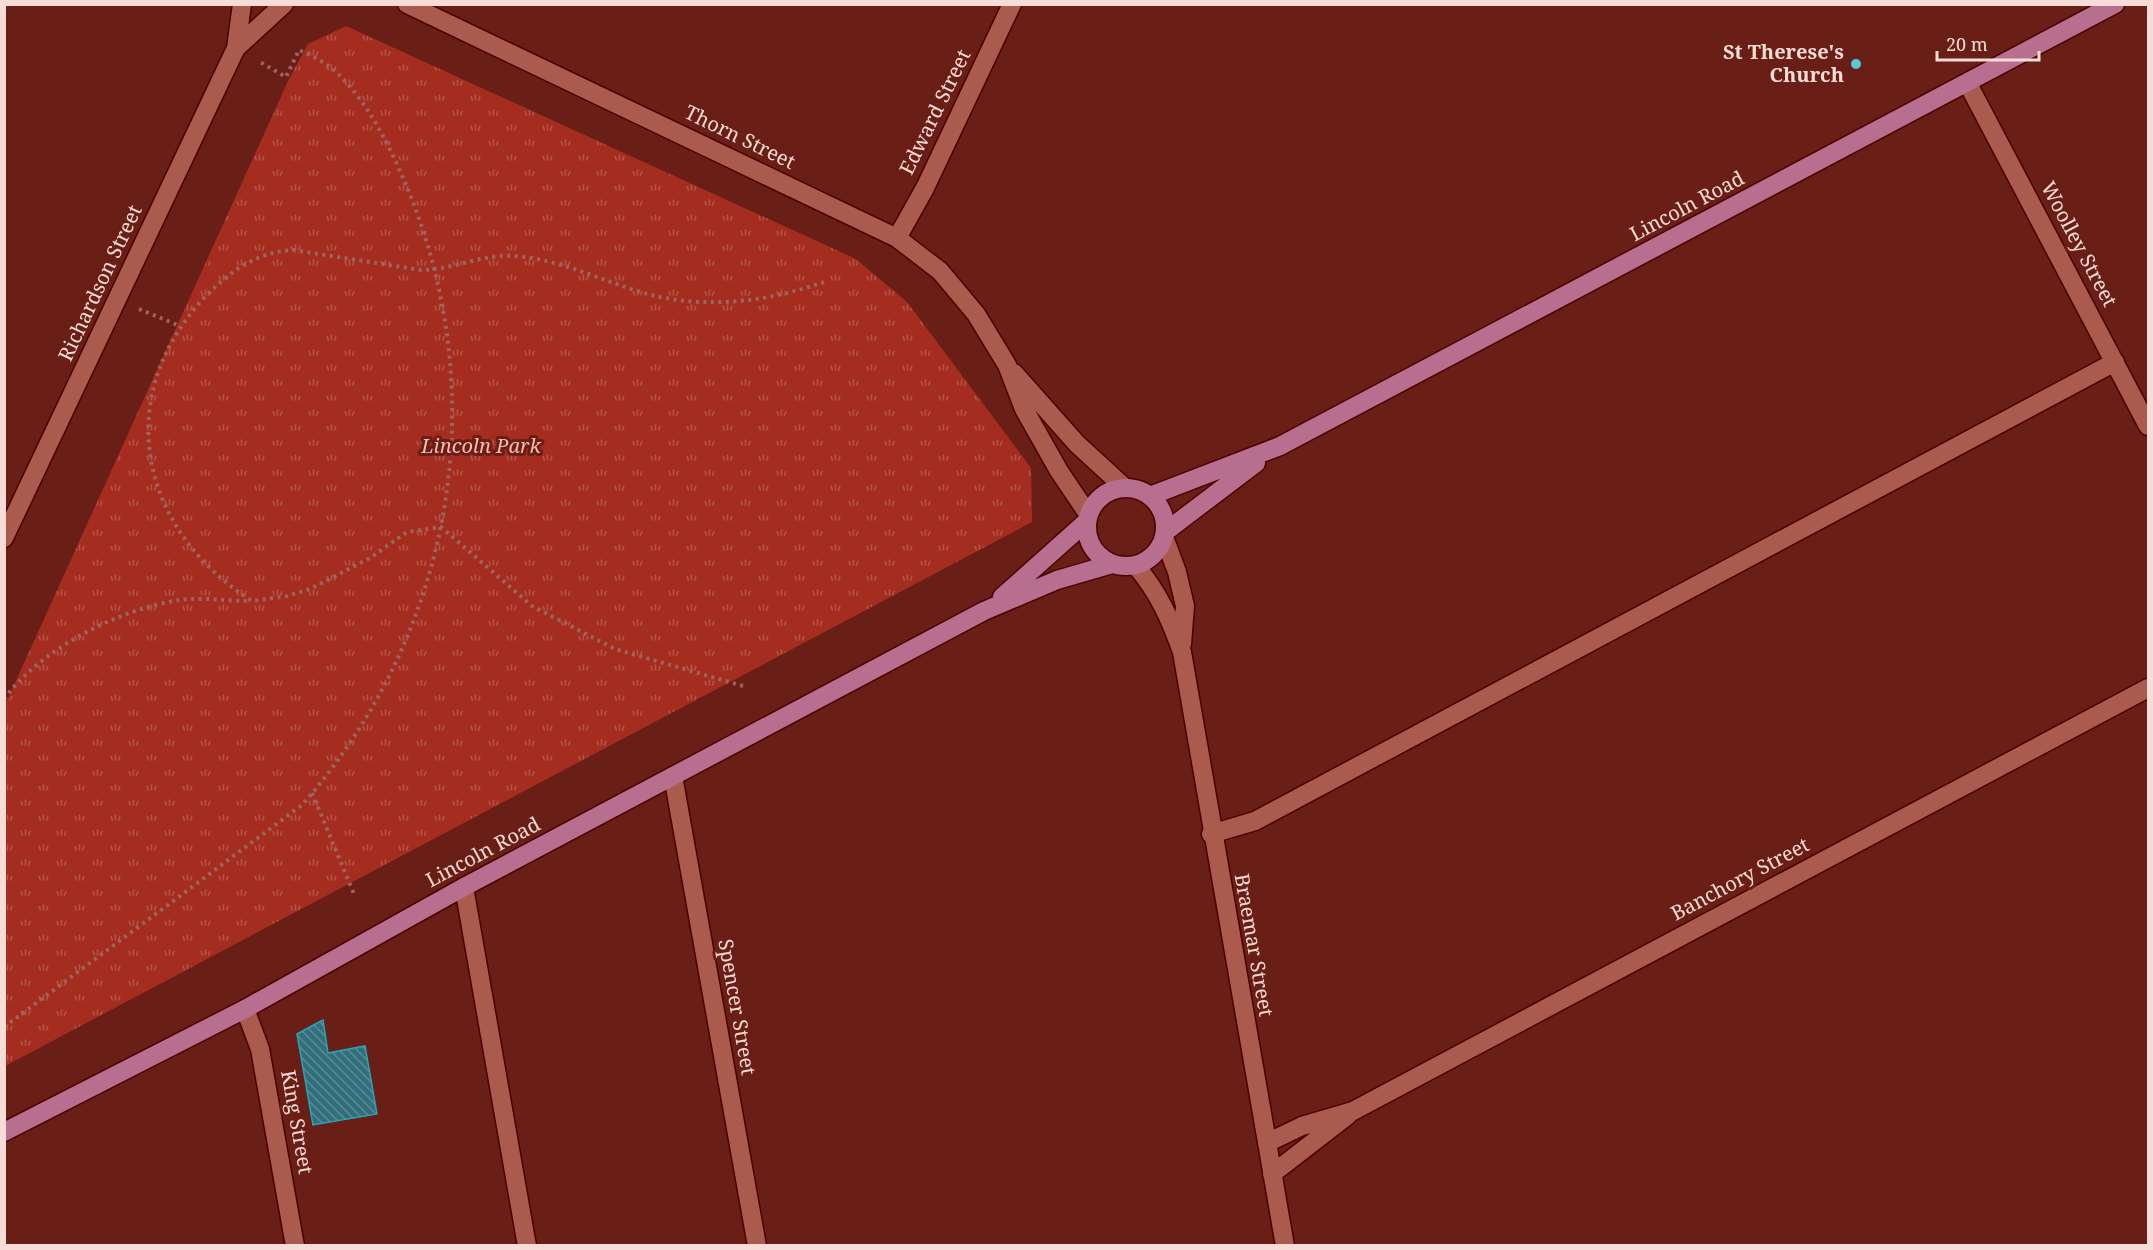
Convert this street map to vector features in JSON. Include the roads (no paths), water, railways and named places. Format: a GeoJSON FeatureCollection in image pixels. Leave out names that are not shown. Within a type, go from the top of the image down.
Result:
{"type":"FeatureCollection","features":[{"type":"Feature","properties":{"kind":"main road","name":"Lincoln Road"},"geometry":{"type":"LineString","coordinates":[[1149,496],[1280,446],[1968,84],[2115,4]]}},
{"type":"Feature","properties":{"kind":"main road","name":"Lincoln Road"},"geometry":{"type":"LineString","coordinates":[[1164,535],[1280,446]]}},
{"type":"Feature","properties":{"kind":"main road"},"geometry":{"type":"LineString","coordinates":[[1124,488],[1149,496],[1162,512],[1164,535],[1153,555],[1136,566],[1112,564],[1092,548],[1087,535],[1087,518],[1102,495],[1124,488]]}},
{"type":"Feature","properties":{"kind":"main road","name":"Lincoln Road"},"geometry":{"type":"LineString","coordinates":[[984,611],[1087,518]]}},
{"type":"Feature","properties":{"kind":"main road","name":"Lincoln Road"},"geometry":{"type":"LineString","coordinates":[[4,1132],[245,1009],[464,887],[984,611],[1057,580],[1112,564]]}},
{"type":"Feature","properties":{"kind":"street","name":"Richardson Street"},"geometry":{"type":"LineString","coordinates":[[4,538],[236,48],[242,4]]}},
{"type":"Feature","properties":{"kind":"street","name":"Richardson Street"},"geometry":{"type":"LineString","coordinates":[[236,48],[284,4]]}},
{"type":"Feature","properties":{"kind":"street","name":"Edward Street"},"geometry":{"type":"LineString","coordinates":[[897,238],[925,188],[1012,4]]}},
{"type":"Feature","properties":{"kind":"street","name":"Thorn Street"},"geometry":{"type":"LineString","coordinates":[[405,5],[897,238],[940,271],[976,314],[1007,365],[1077,444],[1124,488]]}},
{"type":"Feature","properties":{"kind":"street","name":"Woolley Street"},"geometry":{"type":"LineString","coordinates":[[1968,84],[2148,426]]}},
{"type":"Feature","properties":{"kind":"street"},"geometry":{"type":"LineString","coordinates":[[1211,834],[1255,820],[2115,362]]}},
{"type":"Feature","properties":{"kind":"street","name":"Thorn Street"},"geometry":{"type":"LineString","coordinates":[[1007,365],[1023,410],[1087,518]]}},
{"type":"Feature","properties":{"kind":"street","name":"Braemar Street"},"geometry":{"type":"LineString","coordinates":[[1164,535],[1177,572],[1185,606],[1182,652]]}},
{"type":"Feature","properties":{"kind":"street","name":"Braemar Street"},"geometry":{"type":"LineString","coordinates":[[1136,566],[1154,587],[1165,606],[1182,652],[1211,834],[1285,1245]]}},
{"type":"Feature","properties":{"kind":"street","name":"Banchory Street"},"geometry":{"type":"LineString","coordinates":[[1267,1143],[1302,1126],[1353,1111],[2148,688]]}},
{"type":"Feature","properties":{"kind":"street","name":"Spencer Street"},"geometry":{"type":"LineString","coordinates":[[673,776],[757,1245]]}},
{"type":"Feature","properties":{"kind":"street"},"geometry":{"type":"LineString","coordinates":[[464,887],[527,1245]]}},
{"type":"Feature","properties":{"kind":"street","name":"King Street"},"geometry":{"type":"LineString","coordinates":[[245,1009],[260,1049],[296,1245]]}},
{"type":"Feature","properties":{"kind":"street","name":"Banchory Street"},"geometry":{"type":"LineString","coordinates":[[1272,1174],[1315,1144],[1353,1111]]}},
{"type":"Feature","properties":{"kind":"place","name":"St Therese's Church"},"geometry":{"type":"Point","coordinates":[1856,64]}},
{"type":"Feature","properties":{"kind":"park label","name":"Lincoln Park"},"geometry":{"type":"Point","coordinates":[481,446]}}]}
